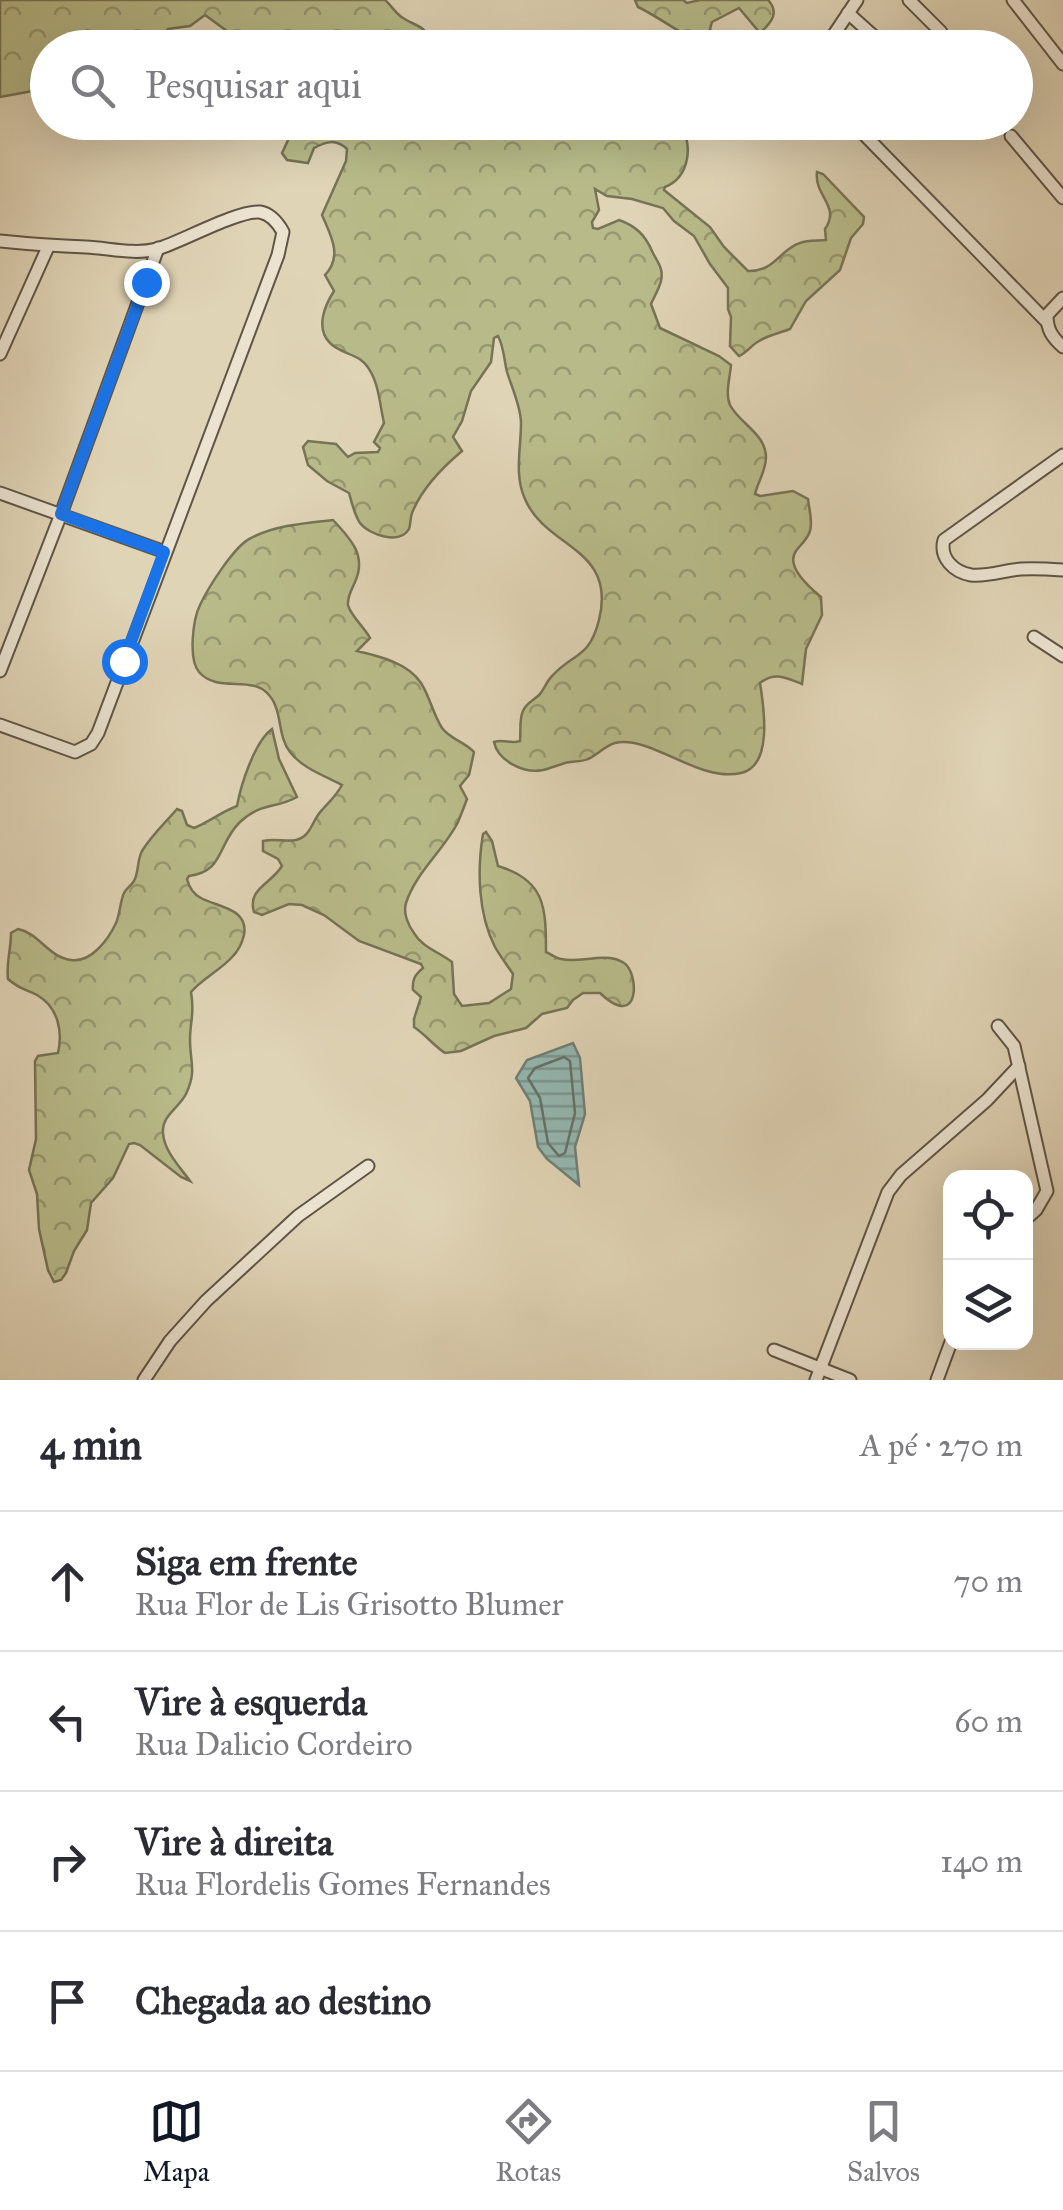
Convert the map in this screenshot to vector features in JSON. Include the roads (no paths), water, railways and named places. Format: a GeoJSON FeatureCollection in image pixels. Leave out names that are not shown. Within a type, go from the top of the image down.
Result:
{"type":"FeatureCollection","features":[{"type":"Feature","properties":{"kind":"street"},"geometry":{"type":"LineString","coordinates":[[837,30],[857,0]]}},
{"type":"Feature","properties":{"kind":"street"},"geometry":{"type":"LineString","coordinates":[[909,0],[939,30]]}},
{"type":"Feature","properties":{"kind":"street"},"geometry":{"type":"LineString","coordinates":[[1013,0],[1063,64]]}},
{"type":"Feature","properties":{"kind":"street"},"geometry":{"type":"LineString","coordinates":[[848,13],[867,30]]}},
{"type":"Feature","properties":{"kind":"street"},"geometry":{"type":"LineString","coordinates":[[870,140],[1047,322]]}},
{"type":"Feature","properties":{"kind":"street"},"geometry":{"type":"LineString","coordinates":[[1014,140],[1063,198]]}},
{"type":"Feature","properties":{"kind":"street"},"geometry":{"type":"LineString","coordinates":[[0,240],[48,247],[141,251],[262,212],[283,232],[278,255],[98,734],[84,750],[75,752],[0,725]]}},
{"type":"Feature","properties":{"kind":"street"},"geometry":{"type":"LineString","coordinates":[[0,354],[48,247]]}},
{"type":"Feature","properties":{"kind":"street"},"geometry":{"type":"LineString","coordinates":[[0,670],[158,248]]}},
{"type":"Feature","properties":{"kind":"street"},"geometry":{"type":"LineString","coordinates":[[1063,298],[1047,314],[1053,338],[1063,347]]}},
{"type":"Feature","properties":{"kind":"street"},"geometry":{"type":"LineString","coordinates":[[1063,455],[944,540],[942,548],[952,566],[972,575],[1024,568],[1063,570]]}},
{"type":"Feature","properties":{"kind":"street"},"geometry":{"type":"LineString","coordinates":[[0,494],[164,552]]}},
{"type":"Feature","properties":{"kind":"street"},"geometry":{"type":"LineString","coordinates":[[1034,637],[1063,656]]}},
{"type":"Feature","properties":{"kind":"street"},"geometry":{"type":"LineString","coordinates":[[998,1026],[1014,1046],[1047,1191],[1033,1213]]}},
{"type":"Feature","properties":{"kind":"street"},"geometry":{"type":"LineString","coordinates":[[818,1375],[888,1192],[901,1175],[988,1100],[1018,1066]]}},
{"type":"Feature","properties":{"kind":"street"},"geometry":{"type":"LineString","coordinates":[[144,1380],[170,1341],[206,1302],[298,1216],[368,1166]]}},
{"type":"Feature","properties":{"kind":"street"},"geometry":{"type":"LineString","coordinates":[[774,1350],[818,1375],[850,1380]]}},
{"type":"Feature","properties":{"kind":"street"},"geometry":{"type":"LineString","coordinates":[[937,1380],[948,1350]]}},
{"type":"Feature","properties":{"kind":"water"},"geometry":{"type":"Polygon","coordinates":[[[573,1043],[580,1058],[585,1114],[575,1147],[579,1185],[538,1147],[530,1101],[516,1078],[527,1060],[573,1043]]]}}]}
